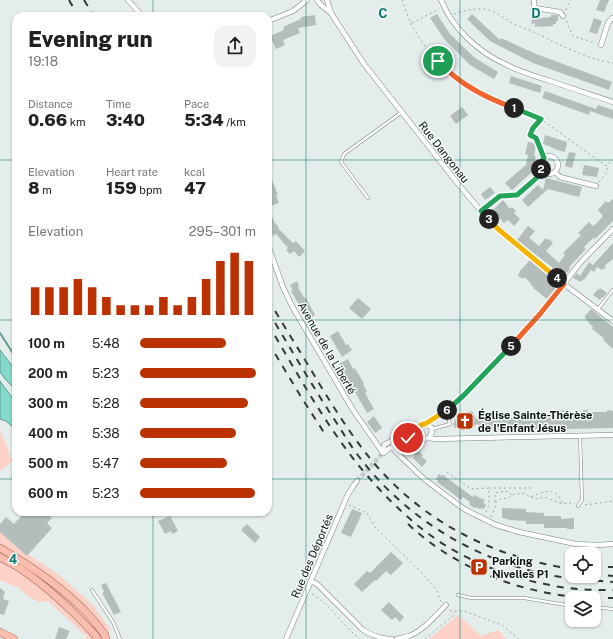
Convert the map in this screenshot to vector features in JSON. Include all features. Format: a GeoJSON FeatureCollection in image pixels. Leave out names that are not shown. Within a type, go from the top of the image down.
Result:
{"type":"FeatureCollection","features":[{"type":"Feature","properties":{"kind":"main road"},"geometry":{"type":"LineString","coordinates":[[0,548],[54,584],[88,614],[105,635],[106,639]]}},
{"type":"Feature","properties":{"kind":"main road"},"geometry":{"type":"LineString","coordinates":[[0,557],[24,571],[54,594],[78,616],[97,639]]}},
{"type":"Feature","properties":{"kind":"main road"},"geometry":{"type":"LineString","coordinates":[[0,632],[14,639]]}},
{"type":"Feature","properties":{"kind":"street"},"geometry":{"type":"LineString","coordinates":[[128,0],[138,12]]}},
{"type":"Feature","properties":{"kind":"street"},"geometry":{"type":"LineString","coordinates":[[272,19],[293,11],[307,0]]}},
{"type":"Feature","properties":{"kind":"street","name":"Rue Dangonau"},"geometry":{"type":"LineString","coordinates":[[317,0],[331,13]]}},
{"type":"Feature","properties":{"kind":"street","name":"Rue Dangonau"},"geometry":{"type":"LineString","coordinates":[[327,0],[331,13],[364,64],[459,186],[481,211],[498,229],[564,284],[613,321]]}},
{"type":"Feature","properties":{"kind":"street"},"geometry":{"type":"LineString","coordinates":[[441,0],[449,16],[466,37],[477,47],[495,59],[517,70],[613,102]]}},
{"type":"Feature","properties":{"kind":"street"},"geometry":{"type":"LineString","coordinates":[[534,0],[535,8],[560,12],[563,16]]}},
{"type":"Feature","properties":{"kind":"street"},"geometry":{"type":"LineString","coordinates":[[601,44],[608,23],[613,16]]}},
{"type":"Feature","properties":{"kind":"street"},"geometry":{"type":"LineString","coordinates":[[550,156],[556,159],[558,164],[557,170],[549,173],[543,172],[540,167],[542,160],[550,156]]}},
{"type":"Feature","properties":{"kind":"street"},"geometry":{"type":"LineString","coordinates":[[481,211],[500,196],[517,195],[543,172]]}},
{"type":"Feature","properties":{"kind":"street"},"geometry":{"type":"LineString","coordinates":[[555,172],[560,177],[596,186]]}},
{"type":"Feature","properties":{"kind":"street"},"geometry":{"type":"LineString","coordinates":[[384,453],[384,445],[413,428],[418,428],[420,425],[425,424],[463,396],[522,335],[580,263],[613,229]]}},
{"type":"Feature","properties":{"kind":"street","name":"Avenue de la Liberté"},"geometry":{"type":"LineString","coordinates":[[272,257],[292,306],[353,410],[384,453]]}},
{"type":"Feature","properties":{"kind":"street"},"geometry":{"type":"LineString","coordinates":[[425,424],[429,425],[432,429],[432,433],[429,438]]}},
{"type":"Feature","properties":{"kind":"street"},"geometry":{"type":"LineString","coordinates":[[418,428],[417,432],[419,437]]}},
{"type":"Feature","properties":{"kind":"street"},"geometry":{"type":"LineString","coordinates":[[404,434],[393,443],[395,451],[423,478],[466,510],[490,522],[519,532],[576,544],[613,544]]}},
{"type":"Feature","properties":{"kind":"street"},"geometry":{"type":"LineString","coordinates":[[384,453],[408,438],[419,437],[424,439],[435,439],[613,435]]}},
{"type":"Feature","properties":{"kind":"street","name":"Rue des Déportés"},"geometry":{"type":"LineString","coordinates":[[286,639],[348,494],[357,481]]}},
{"type":"Feature","properties":{"kind":"street"},"geometry":{"type":"LineString","coordinates":[[311,581],[316,584],[363,630],[371,635],[383,639],[392,639]]}},
{"type":"Feature","properties":{"kind":"street"},"geometry":{"type":"LineString","coordinates":[[397,639],[409,636],[419,631],[446,605]]}},
{"type":"Feature","properties":{"kind":"lane"},"geometry":{"type":"LineString","coordinates":[[368,198],[341,162],[344,154],[402,112]]}},
{"type":"Feature","properties":{"kind":"lane"},"geometry":{"type":"LineString","coordinates":[[598,309],[613,290]]}},
{"type":"Feature","properties":{"kind":"lane"},"geometry":{"type":"LineString","coordinates":[[432,429],[450,424],[446,410]]}},
{"type":"Feature","properties":{"kind":"lane"},"geometry":{"type":"LineString","coordinates":[[578,506],[582,500],[580,435]]}},
{"type":"Feature","properties":{"kind":"lane"},"geometry":{"type":"LineString","coordinates":[[92,590],[113,622],[120,639]]}},
{"type":"Feature","properties":{"kind":"lane"},"geometry":{"type":"LineString","coordinates":[[458,595],[472,598],[524,598],[565,605]]}},
{"type":"Feature","properties":{"kind":"lane"},"geometry":{"type":"LineString","coordinates":[[601,608],[613,609]]}},
{"type":"Feature","properties":{"kind":"path"},"geometry":{"type":"LineString","coordinates":[[402,0],[411,24],[429,52],[453,76],[492,100],[541,119],[606,166],[607,172],[596,186]]}},
{"type":"Feature","properties":{"kind":"path"},"geometry":{"type":"LineString","coordinates":[[570,0],[563,16],[573,36],[601,44]]}},
{"type":"Feature","properties":{"kind":"path"},"geometry":{"type":"LineString","coordinates":[[411,24],[444,6]]}},
{"type":"Feature","properties":{"kind":"path"},"geometry":{"type":"LineString","coordinates":[[449,16],[466,11],[485,9],[493,11],[511,23],[544,37],[559,46],[599,60],[613,63]]}},
{"type":"Feature","properties":{"kind":"path"},"geometry":{"type":"LineString","coordinates":[[541,119],[533,128],[530,135],[536,138],[544,158]]}},
{"type":"Feature","properties":{"kind":"path"},"geometry":{"type":"LineString","coordinates":[[606,166],[613,160]]}},
{"type":"Feature","properties":{"kind":"path"},"geometry":{"type":"LineString","coordinates":[[447,472],[471,489],[532,488]]}},
{"type":"Feature","properties":{"kind":"path"},"geometry":{"type":"LineString","coordinates":[[482,518],[489,505],[489,488]]}},
{"type":"Feature","properties":{"kind":"path"},"geometry":{"type":"LineString","coordinates":[[490,522],[496,505],[495,493],[506,491],[512,495]]}},
{"type":"Feature","properties":{"kind":"path"},"geometry":{"type":"LineString","coordinates":[[530,497],[550,491],[558,495],[563,504]]}},
{"type":"Feature","properties":{"kind":"path"},"geometry":{"type":"LineString","coordinates":[[496,502],[500,499],[509,498],[512,495],[522,493],[537,499],[544,497],[563,504],[578,504],[578,506],[613,501]]}},
{"type":"Feature","properties":{"kind":"path"},"geometry":{"type":"LineString","coordinates":[[344,503],[367,513],[374,526],[423,574],[437,590],[440,600],[452,612],[464,611],[502,625],[519,639]]}},
{"type":"Feature","properties":{"kind":"path"},"geometry":{"type":"LineString","coordinates":[[307,590],[317,596],[360,639]]}},
{"type":"Feature","properties":{"kind":"path"},"geometry":{"type":"LineString","coordinates":[[425,639],[454,615],[454,611]]}},
{"type":"Feature","properties":{"kind":"shaded area"},"geometry":{"type":"Polygon","coordinates":[[[0,350],[12,366],[12,386],[0,372],[0,350]]]}},
{"type":"Feature","properties":{"kind":"shaded area"},"geometry":{"type":"Polygon","coordinates":[[[0,381],[12,397],[12,426],[6,421],[0,419],[0,381]]]}},
{"type":"Feature","properties":{"kind":"shaded area"},"geometry":{"type":"Polygon","coordinates":[[[0,429],[12,461],[0,471],[0,429]]]}},
{"type":"Feature","properties":{"kind":"shaded area"},"geometry":{"type":"Polygon","coordinates":[[[0,531],[14,545],[59,575],[93,605],[110,629],[104,639],[86,639],[86,636],[48,601],[39,602],[28,596],[19,588],[0,580],[0,531]]]}},
{"type":"Feature","properties":{"kind":"shaded area"},"geometry":{"type":"Polygon","coordinates":[[[458,615],[481,636],[498,630],[506,639],[429,639],[458,615]]]}},
{"type":"Feature","properties":{"kind":"building"},"geometry":{"type":"Polygon","coordinates":[[[600,0],[609,0],[604,12],[596,10],[600,0]]]}},
{"type":"Feature","properties":{"kind":"building"},"geometry":{"type":"Polygon","coordinates":[[[437,14],[450,34],[475,58],[498,72],[494,79],[470,65],[445,40],[430,18],[437,14]]]}},
{"type":"Feature","properties":{"kind":"building"},"geometry":{"type":"Polygon","coordinates":[[[472,14],[500,40],[501,38],[536,54],[612,82],[609,90],[533,63],[490,41],[467,19],[472,14]]]}},
{"type":"Feature","properties":{"kind":"building"},"geometry":{"type":"Polygon","coordinates":[[[315,15],[316,25],[298,28],[300,33],[283,40],[285,45],[276,49],[272,40],[272,35],[284,30],[283,27],[301,19],[301,17],[315,15]]]}},
{"type":"Feature","properties":{"kind":"building"},"geometry":{"type":"Polygon","coordinates":[[[551,15],[558,15],[558,21],[556,21],[556,24],[553,24],[553,26],[535,27],[535,23],[532,24],[531,17],[551,17],[551,15]]]}},
{"type":"Feature","properties":{"kind":"building"},"geometry":{"type":"Polygon","coordinates":[[[594,18],[602,21],[597,34],[589,32],[594,18]]]}},
{"type":"Feature","properties":{"kind":"building"},"geometry":{"type":"Polygon","coordinates":[[[511,76],[542,86],[540,93],[509,83],[511,76]]]}},
{"type":"Feature","properties":{"kind":"building"},"geometry":{"type":"Polygon","coordinates":[[[545,91],[596,109],[598,105],[613,110],[613,119],[590,111],[589,115],[542,98],[545,91]]]}},
{"type":"Feature","properties":{"kind":"building"},"geometry":{"type":"Polygon","coordinates":[[[462,107],[468,115],[456,124],[450,116],[462,107]]]}},
{"type":"Feature","properties":{"kind":"building"},"geometry":{"type":"Polygon","coordinates":[[[545,135],[567,142],[565,152],[543,144],[545,135]]]}},
{"type":"Feature","properties":{"kind":"building"},"geometry":{"type":"Polygon","coordinates":[[[528,142],[536,144],[534,156],[536,156],[532,172],[512,190],[505,183],[526,165],[528,155],[525,154],[528,142]]]}},
{"type":"Feature","properties":{"kind":"building"},"geometry":{"type":"Polygon","coordinates":[[[569,152],[576,153],[572,168],[565,166],[569,152]]]}},
{"type":"Feature","properties":{"kind":"building"},"geometry":{"type":"Polygon","coordinates":[[[584,165],[599,168],[597,177],[582,175],[584,165]]]}},
{"type":"Feature","properties":{"kind":"building"},"geometry":{"type":"Polygon","coordinates":[[[546,178],[582,187],[579,197],[548,189],[528,207],[522,200],[538,185],[543,190],[546,178]]]}},
{"type":"Feature","properties":{"kind":"building"},"geometry":{"type":"Polygon","coordinates":[[[272,180],[278,195],[276,195],[279,203],[272,206],[272,180]]]}},
{"type":"Feature","properties":{"kind":"building"},"geometry":{"type":"Polygon","coordinates":[[[490,187],[495,193],[485,200],[481,194],[490,187]]]}},
{"type":"Feature","properties":{"kind":"building"},"geometry":{"type":"Polygon","coordinates":[[[613,199],[613,221],[595,239],[593,238],[584,247],[586,249],[571,265],[566,274],[562,275],[517,240],[528,226],[535,231],[529,238],[539,246],[546,238],[553,243],[546,251],[559,263],[565,255],[563,253],[581,235],[578,233],[589,222],[593,226],[595,225],[603,216],[598,210],[606,201],[608,203],[613,199]]]}},
{"type":"Feature","properties":{"kind":"building"},"geometry":{"type":"Polygon","coordinates":[[[503,200],[510,209],[512,207],[516,211],[514,213],[520,219],[514,226],[508,220],[504,223],[492,211],[503,200]]]}},
{"type":"Feature","properties":{"kind":"building"},"geometry":{"type":"Polygon","coordinates":[[[272,216],[274,222],[279,227],[278,228],[293,243],[296,241],[305,251],[299,257],[294,251],[290,254],[286,250],[288,248],[276,234],[273,236],[272,216]]]}},
{"type":"Feature","properties":{"kind":"building"},"geometry":{"type":"Polygon","coordinates":[[[613,243],[613,259],[605,265],[606,267],[602,270],[597,267],[594,272],[591,270],[581,282],[573,278],[577,273],[580,276],[589,262],[593,265],[613,243]]]}},
{"type":"Feature","properties":{"kind":"building"},"geometry":{"type":"Polygon","coordinates":[[[530,260],[559,284],[547,299],[533,288],[534,287],[530,284],[531,283],[524,277],[523,279],[518,276],[520,271],[530,260]]]}},
{"type":"Feature","properties":{"kind":"building"},"geometry":{"type":"Polygon","coordinates":[[[297,281],[300,291],[305,299],[306,298],[315,315],[308,320],[291,291],[293,290],[290,285],[297,281]]]}},
{"type":"Feature","properties":{"kind":"building"},"geometry":{"type":"Polygon","coordinates":[[[600,288],[607,293],[600,300],[593,295],[600,288]]]}},
{"type":"Feature","properties":{"kind":"building"},"geometry":{"type":"Polygon","coordinates":[[[358,298],[371,309],[362,319],[349,308],[358,298]]]}},
{"type":"Feature","properties":{"kind":"building"},"geometry":{"type":"Polygon","coordinates":[[[591,309],[613,327],[613,349],[603,340],[604,338],[592,329],[593,327],[585,318],[591,309]]]}},
{"type":"Feature","properties":{"kind":"building"},"geometry":{"type":"Polygon","coordinates":[[[338,331],[346,345],[348,344],[352,350],[342,357],[330,336],[338,331]]]}},
{"type":"Feature","properties":{"kind":"building"},"geometry":{"type":"Polygon","coordinates":[[[348,359],[353,369],[355,368],[364,383],[363,384],[367,392],[365,393],[374,409],[367,413],[339,364],[348,359]]]}},
{"type":"Feature","properties":{"kind":"building"},"geometry":{"type":"Polygon","coordinates":[[[569,410],[568,412],[571,413],[583,413],[583,410],[588,410],[588,412],[607,412],[607,410],[613,411],[613,428],[478,431],[478,424],[462,431],[461,428],[455,428],[453,423],[455,422],[454,420],[457,419],[456,416],[472,411],[476,419],[497,417],[497,419],[537,417],[544,416],[543,414],[556,413],[556,411],[569,410]]]}},
{"type":"Feature","properties":{"kind":"building"},"geometry":{"type":"Polygon","coordinates":[[[374,416],[382,428],[375,433],[367,422],[374,416]]]}},
{"type":"Feature","properties":{"kind":"building"},"geometry":{"type":"Polygon","coordinates":[[[418,450],[423,455],[422,457],[427,461],[422,467],[413,458],[418,450]]]}},
{"type":"Feature","properties":{"kind":"building"},"geometry":{"type":"Polygon","coordinates":[[[439,474],[441,476],[443,475],[473,497],[474,495],[485,500],[483,503],[486,504],[484,509],[474,508],[469,504],[470,502],[463,497],[461,500],[437,482],[438,481],[436,479],[439,474]]]}},
{"type":"Feature","properties":{"kind":"building"},"geometry":{"type":"Polygon","coordinates":[[[502,508],[526,509],[526,512],[544,513],[544,516],[561,516],[561,519],[574,518],[574,529],[544,528],[544,524],[526,524],[526,521],[508,520],[502,518],[502,508]]]}},
{"type":"Feature","properties":{"kind":"building"},"geometry":{"type":"Polygon","coordinates":[[[352,509],[362,513],[351,537],[341,533],[352,509]]]}},
{"type":"Feature","properties":{"kind":"building"},"geometry":{"type":"Polygon","coordinates":[[[21,516],[50,516],[52,518],[47,523],[52,528],[27,556],[0,532],[0,524],[6,517],[14,524],[21,516]]]}},
{"type":"Feature","properties":{"kind":"building"},"geometry":{"type":"Polygon","coordinates":[[[170,516],[178,531],[172,534],[171,531],[165,534],[158,521],[170,516]]]}},
{"type":"Feature","properties":{"kind":"building"},"geometry":{"type":"Polygon","coordinates":[[[247,524],[260,537],[255,543],[241,530],[247,524]]]}},
{"type":"Feature","properties":{"kind":"building"},"geometry":{"type":"Polygon","coordinates":[[[391,552],[403,563],[391,575],[386,571],[362,592],[354,584],[367,571],[370,573],[391,552]]]}},
{"type":"Feature","properties":{"kind":"building"},"geometry":{"type":"Polygon","coordinates":[[[106,583],[121,612],[114,615],[102,593],[104,592],[101,585],[106,583]]]}},
{"type":"Feature","properties":{"kind":"building"},"geometry":{"type":"Polygon","coordinates":[[[0,588],[5,592],[3,599],[9,601],[4,615],[0,614],[0,588]]]}},
{"type":"Feature","properties":{"kind":"building"},"geometry":{"type":"Polygon","coordinates":[[[389,602],[404,617],[400,622],[395,617],[392,620],[381,610],[389,602]]]}},
{"type":"Feature","properties":{"kind":"building"},"geometry":{"type":"Polygon","coordinates":[[[59,627],[70,631],[66,639],[55,639],[59,627]]]}},
{"type":"Feature","properties":{"kind":"waterway"},"geometry":{"type":"LineString","coordinates":[[0,333],[12,352]]}},
{"type":"Feature","properties":{"kind":"tunnel"},"geometry":{"type":"LineString","coordinates":[[357,481],[383,453]]}},
{"type":"Feature","properties":{"kind":"railway"},"geometry":{"type":"LineString","coordinates":[[69,0],[76,12]]}},
{"type":"Feature","properties":{"kind":"railway"},"geometry":{"type":"LineString","coordinates":[[84,0],[92,12]]}},
{"type":"Feature","properties":{"kind":"railway"},"geometry":{"type":"LineString","coordinates":[[272,306],[345,424],[373,462],[393,484],[415,503],[462,534],[515,556],[565,568]]}},
{"type":"Feature","properties":{"kind":"railway"},"geometry":{"type":"LineString","coordinates":[[272,318],[357,454],[375,476],[417,515],[440,531],[465,545],[490,557],[517,567],[561,577],[613,582]]}},
{"type":"Feature","properties":{"kind":"railway"},"geometry":{"type":"LineString","coordinates":[[272,331],[318,408],[347,451],[386,497],[416,524],[448,547],[490,568],[513,576],[564,588],[613,590]]}},
{"type":"Feature","properties":{"kind":"railway"},"geometry":{"type":"LineString","coordinates":[[272,349],[325,434]]}},
{"type":"Feature","properties":{"kind":"railway"},"geometry":{"type":"LineString","coordinates":[[408,524],[448,555],[494,578],[518,586],[565,596]]}},
{"type":"Feature","properties":{"kind":"railway"},"geometry":{"type":"LineString","coordinates":[[601,567],[613,567]]}},
{"type":"Feature","properties":{"kind":"railway"},"geometry":{"type":"LineString","coordinates":[[601,575],[613,576]]}},
{"type":"Feature","properties":{"kind":"railway"},"geometry":{"type":"LineString","coordinates":[[601,598],[613,598]]}},
{"type":"Feature","properties":{"kind":"place","name":"Église Sainte-Thérèse de l'Enfant Jésus"},"geometry":{"type":"Point","coordinates":[465,421]}},
{"type":"Feature","properties":{"kind":"place","name":"Parking Nivelles P1"},"geometry":{"type":"Point","coordinates":[479,567]}},
{"type":"Feature","properties":{"kind":"route"},"geometry":{"type":"LineString","coordinates":[[408,438],[419,437],[417,429],[420,425],[425,424],[446,410],[463,396],[522,335],[564,284],[498,229],[481,211],[500,196],[517,195],[543,172],[540,167],[540,163],[544,158],[542,151],[536,138],[530,135],[533,128],[541,119],[492,100],[453,76],[438,61]]}}]}
